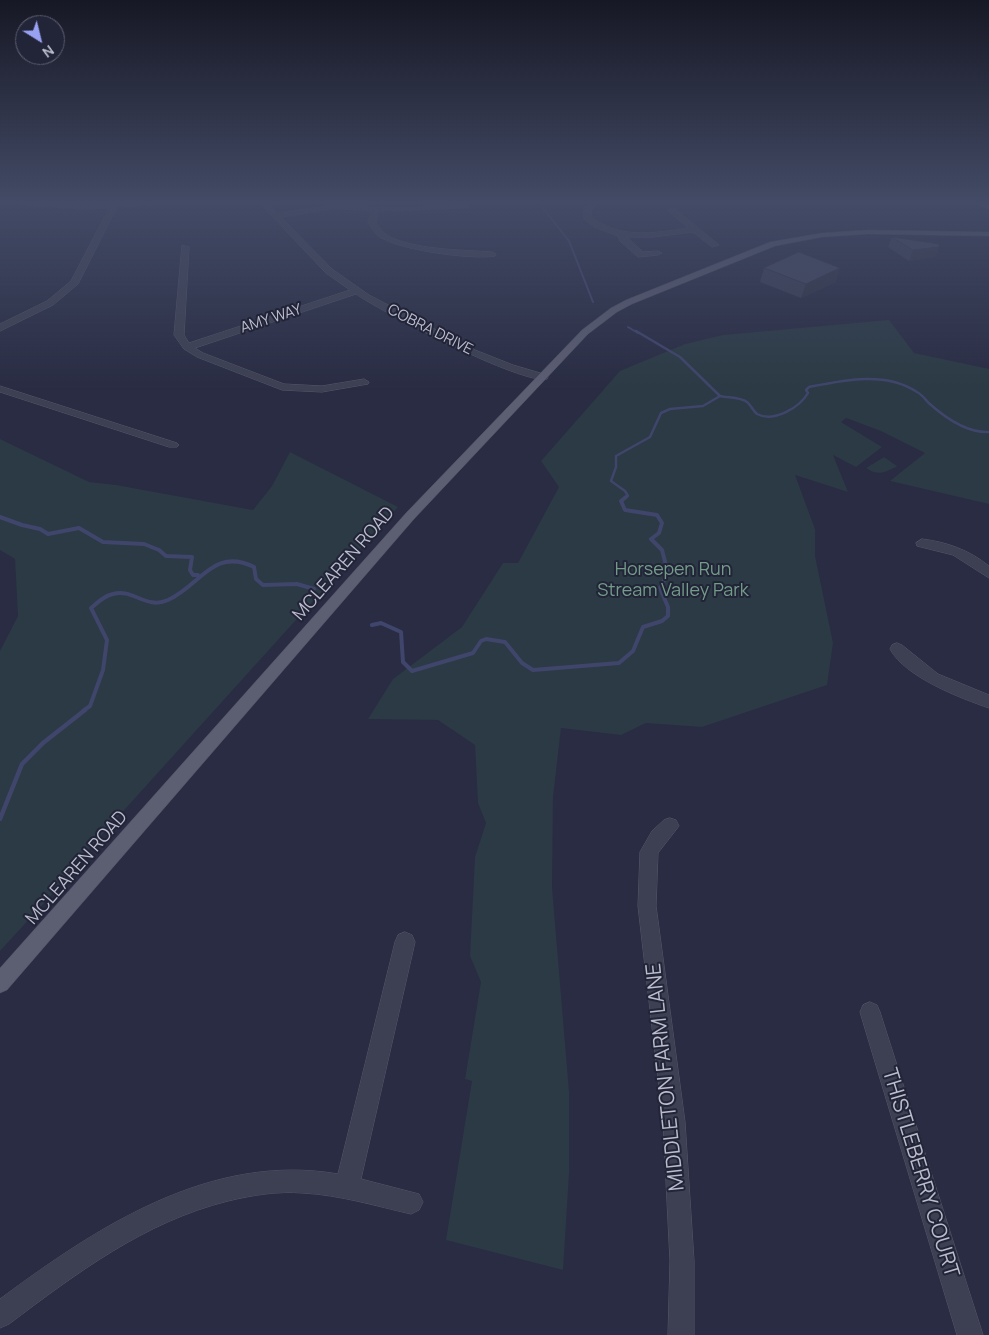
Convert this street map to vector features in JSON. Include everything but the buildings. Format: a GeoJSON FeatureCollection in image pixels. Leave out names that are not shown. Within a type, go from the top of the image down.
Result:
{"type":"FeatureCollection","features":[{"type":"Feature","properties":{"kind":"main road","name":"MCLEAREN ROAD"},"geometry":{"type":"LineString","coordinates":[[0,983],[410,516],[585,332],[614,310],[672,283],[717,265]]}},
{"type":"Feature","properties":{"kind":"street"},"geometry":{"type":"LineString","coordinates":[[0,328],[37,310],[68,289],[84,265]]}},
{"type":"Feature","properties":{"kind":"street"},"geometry":{"type":"LineString","coordinates":[[184,265],[179,335],[187,347],[200,355],[282,387],[322,390],[364,382]]}},
{"type":"Feature","properties":{"kind":"street","name":"COBRA DRIVE"},"geometry":{"type":"LineString","coordinates":[[323,265],[355,291],[472,352],[500,364],[542,377]]}},
{"type":"Feature","properties":{"kind":"street","name":"AMY WAY"},"geometry":{"type":"LineString","coordinates":[[187,347],[355,291]]}},
{"type":"Feature","properties":{"kind":"street"},"geometry":{"type":"LineString","coordinates":[[0,389],[173,445]]}},
{"type":"Feature","properties":{"kind":"street"},"geometry":{"type":"LineString","coordinates":[[922,543],[942,546],[963,554],[989,573]]}},
{"type":"Feature","properties":{"kind":"street"},"geometry":{"type":"LineString","coordinates":[[897,649],[932,678],[989,702]]}},
{"type":"Feature","properties":{"kind":"street","name":"MIDDLETON FARM LANE"},"geometry":{"type":"LineString","coordinates":[[670,826],[658,837],[649,852],[647,906],[674,1122],[682,1261],[681,1335]]}},
{"type":"Feature","properties":{"kind":"street"},"geometry":{"type":"LineString","coordinates":[[348,1187],[405,942]]}},
{"type":"Feature","properties":{"kind":"street","name":"THISTLEBERRY COURT"},"geometry":{"type":"LineString","coordinates":[[870,1012],[970,1335]]}},
{"type":"Feature","properties":{"kind":"street"},"geometry":{"type":"LineString","coordinates":[[0,1315],[80,1256],[118,1232],[168,1208],[200,1196],[256,1184],[293,1182],[348,1187],[411,1202]]}},
{"type":"Feature","properties":{"kind":"green space","name":"Horsepen Run Stream Valley Park"},"geometry":{"type":"Polygon","coordinates":[[[889,320],[914,353],[989,369],[989,504],[890,481],[925,453],[881,431],[846,418],[841,422],[882,447],[856,467],[833,455],[848,492],[795,475],[815,529],[815,556],[833,643],[827,685],[702,727],[646,723],[621,735],[561,728],[553,797],[552,887],[569,1091],[569,1174],[563,1270],[446,1240],[472,1081],[465,1079],[481,982],[470,956],[475,857],[486,823],[478,803],[475,745],[438,720],[368,719],[393,679],[462,627],[503,563],[518,563],[559,487],[541,461],[620,371],[685,344],[723,335],[889,320]]]}},
{"type":"Feature","properties":{"kind":"green space"},"geometry":{"type":"Polygon","coordinates":[[[0,439],[89,482],[116,485],[253,510],[272,486],[290,452],[398,507],[80,859],[56,890],[0,951],[0,651],[18,616],[15,559],[0,550],[0,439]]]}},
{"type":"Feature","properties":{"kind":"green space"},"geometry":{"type":"Polygon","coordinates":[[[884,457],[897,466],[881,473],[866,468],[884,457]]]}},
{"type":"Feature","properties":{"kind":"waterway"},"geometry":{"type":"LineString","coordinates":[[579,265],[593,302]]}},
{"type":"Feature","properties":{"kind":"waterway"},"geometry":{"type":"LineString","coordinates":[[628,327],[638,333]]}},
{"type":"Feature","properties":{"kind":"waterway"},"geometry":{"type":"LineString","coordinates":[[636,331],[680,357],[720,396]]}},
{"type":"Feature","properties":{"kind":"waterway"},"geometry":{"type":"LineString","coordinates":[[720,396],[744,400],[757,414],[771,416],[793,408],[808,393],[806,390],[809,387],[850,380],[878,379],[905,385],[921,395],[937,410],[965,428],[989,432]]}},
{"type":"Feature","properties":{"kind":"waterway"},"geometry":{"type":"LineString","coordinates":[[625,498],[628,496],[625,491],[611,481],[616,467],[616,456],[650,437],[661,413],[670,409],[703,406],[720,396]]}},
{"type":"Feature","properties":{"kind":"waterway"},"geometry":{"type":"LineString","coordinates":[[372,625],[381,623],[401,632],[403,662],[412,671],[473,653],[481,641],[486,639],[505,642],[522,663],[533,670],[619,663],[633,651],[643,627],[662,621],[668,616],[668,607],[660,588],[668,573],[662,550],[651,539],[659,533],[662,523],[657,515],[625,510],[621,501],[626,497]]}},
{"type":"Feature","properties":{"kind":"waterway"},"geometry":{"type":"LineString","coordinates":[[0,517],[40,529],[48,534],[79,528],[103,542],[144,544],[159,550],[166,556],[192,557],[190,570],[193,575],[198,575]]}},
{"type":"Feature","properties":{"kind":"waterway"},"geometry":{"type":"LineString","coordinates":[[83,711],[90,706],[103,670],[107,640],[91,608],[107,596],[120,593],[146,601],[160,602],[168,600],[208,570],[228,562],[240,562],[254,567],[256,579],[263,585],[297,584],[314,589]]}},
{"type":"Feature","properties":{"kind":"waterway"},"geometry":{"type":"LineString","coordinates":[[0,819],[22,764],[43,743],[85,710]]}}]}
